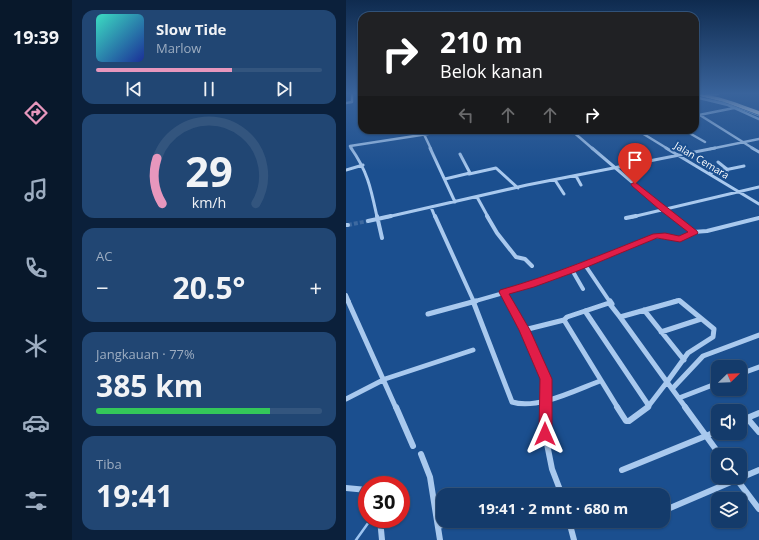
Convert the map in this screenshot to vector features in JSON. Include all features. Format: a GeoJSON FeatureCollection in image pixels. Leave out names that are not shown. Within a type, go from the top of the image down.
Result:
{"type":"FeatureCollection","features":[{"type":"Feature","properties":{"kind":"street"},"geometry":{"type":"LineString","coordinates":[[706,119],[759,152]]}},
{"type":"Feature","properties":{"kind":"street"},"geometry":{"type":"LineString","coordinates":[[382,238],[371,188],[363,166],[348,145],[425,134],[436,164],[445,179],[455,202]]}},
{"type":"Feature","properties":{"kind":"street"},"geometry":{"type":"LineString","coordinates":[[576,134],[664,210],[695,233]]}},
{"type":"Feature","properties":{"kind":"street","name":"Jalan Cemara"},"geometry":{"type":"LineString","coordinates":[[643,134],[759,204]]}},
{"type":"Feature","properties":{"kind":"street"},"geometry":{"type":"LineString","coordinates":[[691,134],[706,142]]}},
{"type":"Feature","properties":{"kind":"street"},"geometry":{"type":"LineString","coordinates":[[368,221],[615,167],[679,156],[759,139]]}},
{"type":"Feature","properties":{"kind":"street"},"geometry":{"type":"LineString","coordinates":[[460,154],[470,172],[469,174]]}},
{"type":"Feature","properties":{"kind":"street"},"geometry":{"type":"LineString","coordinates":[[718,162],[728,170]]}},
{"type":"Feature","properties":{"kind":"street"},"geometry":{"type":"LineString","coordinates":[[346,170],[363,166]]}},
{"type":"Feature","properties":{"kind":"street"},"geometry":{"type":"LineString","coordinates":[[710,174],[744,166]]}},
{"type":"Feature","properties":{"kind":"street"},"geometry":{"type":"LineString","coordinates":[[445,179],[496,168],[518,188]]}},
{"type":"Feature","properties":{"kind":"street"},"geometry":{"type":"LineString","coordinates":[[576,176],[581,185]]}},
{"type":"Feature","properties":{"kind":"street"},"geometry":{"type":"LineString","coordinates":[[555,180],[564,194]]}},
{"type":"Feature","properties":{"kind":"street"},"geometry":{"type":"LineString","coordinates":[[626,218],[759,187]]}},
{"type":"Feature","properties":{"kind":"street"},"geometry":{"type":"LineString","coordinates":[[477,197],[498,233],[516,257],[525,259],[532,266]]}},
{"type":"Feature","properties":{"kind":"street"},"geometry":{"type":"LineString","coordinates":[[431,207],[473,300],[512,402],[519,404],[545,401],[600,381]]}},
{"type":"Feature","properties":{"kind":"street"},"geometry":{"type":"LineString","coordinates":[[428,314],[473,300],[531,285],[593,262],[656,236],[680,239],[695,233],[759,218]]}},
{"type":"Feature","properties":{"kind":"street"},"geometry":{"type":"LineString","coordinates":[[585,265],[619,317],[715,448]]}},
{"type":"Feature","properties":{"kind":"street"},"geometry":{"type":"LineString","coordinates":[[572,270],[584,289]]}},
{"type":"Feature","properties":{"kind":"street"},"geometry":{"type":"LineString","coordinates":[[504,292],[524,330],[546,379],[545,434],[552,469],[559,488]]}},
{"type":"Feature","properties":{"kind":"street"},"geometry":{"type":"LineString","coordinates":[[346,295],[385,379],[413,446]]}},
{"type":"Feature","properties":{"kind":"street"},"geometry":{"type":"LineString","coordinates":[[564,320],[600,381],[626,421],[629,421],[649,406],[688,353],[713,337],[714,330],[713,327],[678,300],[619,317]]}},
{"type":"Feature","properties":{"kind":"street"},"geometry":{"type":"LineString","coordinates":[[524,330],[564,320],[567,317],[609,303],[612,305]]}},
{"type":"Feature","properties":{"kind":"street"},"geometry":{"type":"LineString","coordinates":[[644,310],[684,360]]}},
{"type":"Feature","properties":{"kind":"street"},"geometry":{"type":"LineString","coordinates":[[585,311],[649,406]]}},
{"type":"Feature","properties":{"kind":"street"},"geometry":{"type":"LineString","coordinates":[[661,332],[701,318]]}},
{"type":"Feature","properties":{"kind":"street"},"geometry":{"type":"LineString","coordinates":[[672,389],[703,356],[759,335]]}},
{"type":"Feature","properties":{"kind":"street"},"geometry":{"type":"LineString","coordinates":[[346,399],[385,379],[473,350]]}},
{"type":"Feature","properties":{"kind":"street"},"geometry":{"type":"LineString","coordinates":[[747,371],[759,367]]}},
{"type":"Feature","properties":{"kind":"street"},"geometry":{"type":"LineString","coordinates":[[679,398],[711,386]]}},
{"type":"Feature","properties":{"kind":"street"},"geometry":{"type":"LineString","coordinates":[[759,413],[747,418],[759,432]]}},
{"type":"Feature","properties":{"kind":"street"},"geometry":{"type":"LineString","coordinates":[[622,470],[711,433]]}},
{"type":"Feature","properties":{"kind":"street"},"geometry":{"type":"LineString","coordinates":[[421,454],[430,477],[436,514]]}},
{"type":"Feature","properties":{"kind":"street"},"geometry":{"type":"LineString","coordinates":[[747,475],[759,470]]}},
{"type":"Feature","properties":{"kind":"street"},"geometry":{"type":"LineString","coordinates":[[670,508],[725,484]]}},
{"type":"Feature","properties":{"kind":"street"},"geometry":{"type":"LineString","coordinates":[[740,484],[759,509]]}},
{"type":"Feature","properties":{"kind":"street"},"geometry":{"type":"LineString","coordinates":[[346,488],[358,489]]}},
{"type":"Feature","properties":{"kind":"street"},"geometry":{"type":"LineString","coordinates":[[381,528],[382,540]]}},
{"type":"Feature","properties":{"kind":"street"},"geometry":{"type":"LineString","coordinates":[[438,528],[440,540]]}},
{"type":"Feature","properties":{"kind":"street"},"geometry":{"type":"LineString","coordinates":[[571,528],[574,540]]}},
{"type":"Feature","properties":{"kind":"waterway"},"geometry":{"type":"LineString","coordinates":[[356,540],[365,528]]}},
{"type":"Feature","properties":{"kind":"tunnel"},"geometry":{"type":"LineString","coordinates":[[348,225],[368,221]]}},
{"type":"Feature","properties":{"kind":"route"},"geometry":{"type":"LineString","coordinates":[[545,434],[546,379],[524,330],[504,292],[531,285],[572,270],[656,236],[660,235],[681,239],[694,233],[664,210],[635,184]]}}]}
